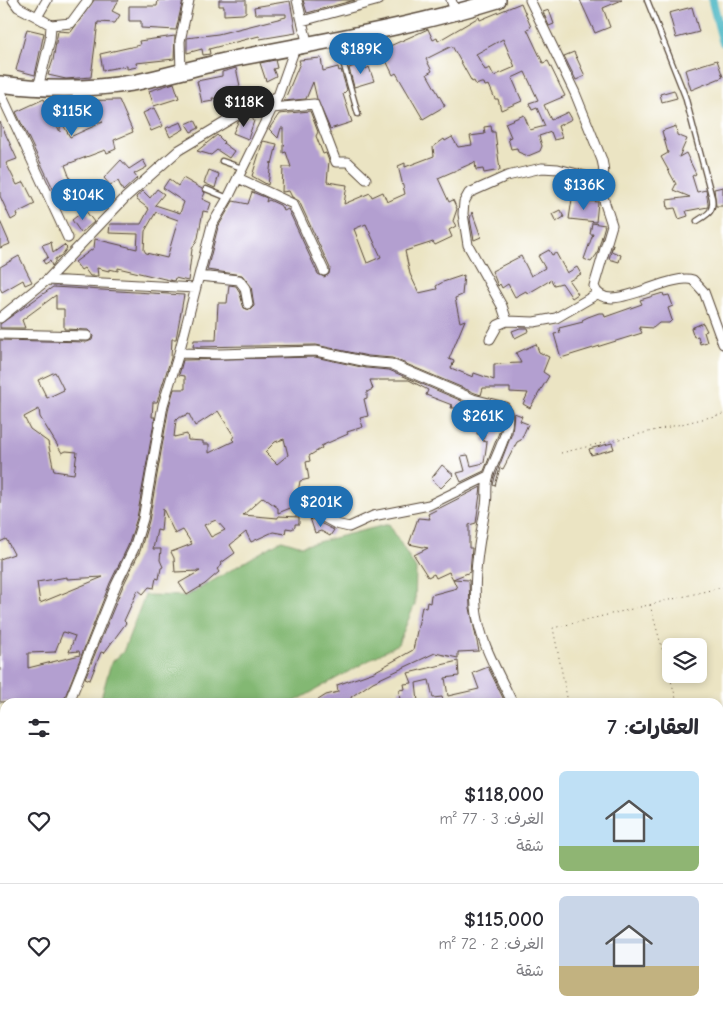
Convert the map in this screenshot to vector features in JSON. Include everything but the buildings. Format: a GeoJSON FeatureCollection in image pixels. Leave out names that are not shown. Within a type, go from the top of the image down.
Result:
{"type":"FeatureCollection","features":[{"type":"Feature","properties":{"kind":"main road"},"geometry":{"type":"LineString","coordinates":[[0,84],[38,88],[101,87],[134,82],[242,57],[337,39],[453,7],[498,0]]}},
{"type":"Feature","properties":{"kind":"street"},"geometry":{"type":"LineString","coordinates":[[13,0],[18,7],[51,25],[71,23],[88,0]]}},
{"type":"Feature","properties":{"kind":"street"},"geometry":{"type":"LineString","coordinates":[[37,17],[48,0]]}},
{"type":"Feature","properties":{"kind":"street"},"geometry":{"type":"LineString","coordinates":[[181,71],[180,41],[189,0]]}},
{"type":"Feature","properties":{"kind":"street"},"geometry":{"type":"LineString","coordinates":[[71,698],[116,586],[134,548],[152,480],[163,405],[179,353],[212,225],[228,198],[302,47],[302,21],[297,0]]}},
{"type":"Feature","properties":{"kind":"street"},"geometry":{"type":"LineString","coordinates":[[302,21],[379,0]]}},
{"type":"Feature","properties":{"kind":"street"},"geometry":{"type":"LineString","coordinates":[[507,321],[502,306],[468,245],[463,214],[464,202],[469,193],[507,176],[542,168],[558,168],[597,179],[603,175],[604,170],[599,150],[575,93],[530,0]]}},
{"type":"Feature","properties":{"kind":"street"},"geometry":{"type":"LineString","coordinates":[[38,88],[50,40],[51,25]]}},
{"type":"Feature","properties":{"kind":"street"},"geometry":{"type":"LineString","coordinates":[[0,92],[68,238]]}},
{"type":"Feature","properties":{"kind":"street"},"geometry":{"type":"LineString","coordinates":[[0,318],[47,280],[126,197],[179,150],[234,117],[278,96]]}},
{"type":"Feature","properties":{"kind":"street"},"geometry":{"type":"LineString","coordinates":[[272,108],[314,104],[336,162],[348,162],[366,179]]}},
{"type":"Feature","properties":{"kind":"street"},"geometry":{"type":"LineString","coordinates":[[238,178],[294,204],[324,271]]}},
{"type":"Feature","properties":{"kind":"street"},"geometry":{"type":"LineString","coordinates":[[597,179],[612,225],[594,286],[597,294],[602,298],[618,299],[678,279],[693,280],[704,292],[723,344]]}},
{"type":"Feature","properties":{"kind":"street"},"geometry":{"type":"LineString","coordinates":[[199,276],[239,280],[245,288],[248,304]]}},
{"type":"Feature","properties":{"kind":"street"},"geometry":{"type":"LineString","coordinates":[[47,280],[196,288]]}},
{"type":"Feature","properties":{"kind":"street"},"geometry":{"type":"LineString","coordinates":[[490,339],[498,325],[507,321],[534,322],[556,318],[580,306],[597,294]]}},
{"type":"Feature","properties":{"kind":"street"},"geometry":{"type":"LineString","coordinates":[[0,334],[87,336]]}},
{"type":"Feature","properties":{"kind":"street"},"geometry":{"type":"LineString","coordinates":[[179,353],[228,354],[316,351],[367,362],[391,364],[473,399],[505,407],[509,414],[505,432],[488,476],[487,503],[481,531],[476,608],[487,650],[510,698]]}},
{"type":"Feature","properties":{"kind":"street"},"geometry":{"type":"LineString","coordinates":[[314,512],[336,524],[350,527],[373,516],[429,505],[488,476]]}},
{"type":"Feature","properties":{"kind":"lane"},"geometry":{"type":"LineString","coordinates":[[646,0],[685,96],[712,198],[713,208],[711,212],[697,222]]}},
{"type":"Feature","properties":{"kind":"lane"},"geometry":{"type":"LineString","coordinates":[[337,39],[358,114]]}},
{"type":"Feature","properties":{"kind":"lane"},"geometry":{"type":"LineString","coordinates":[[222,161],[243,168]]}},
{"type":"Feature","properties":{"kind":"lane"},"geometry":{"type":"LineString","coordinates":[[206,189],[228,198]]}},
{"type":"Feature","properties":{"kind":"path"},"geometry":{"type":"LineString","coordinates":[[561,454],[723,414]]}},
{"type":"Feature","properties":{"kind":"path"},"geometry":{"type":"LineString","coordinates":[[567,698],[553,628],[723,587]]}},
{"type":"Feature","properties":{"kind":"path"},"geometry":{"type":"LineString","coordinates":[[650,604],[676,698]]}},
{"type":"Feature","properties":{"kind":"green space"},"geometry":{"type":"Polygon","coordinates":[[[389,524],[416,569],[415,604],[398,644],[301,698],[101,698],[111,663],[123,652],[145,595],[187,596],[282,540],[302,546],[389,524]]]}},
{"type":"Feature","properties":{"kind":"waterway"},"geometry":{"type":"LineString","coordinates":[[712,0],[723,42]]}}]}
